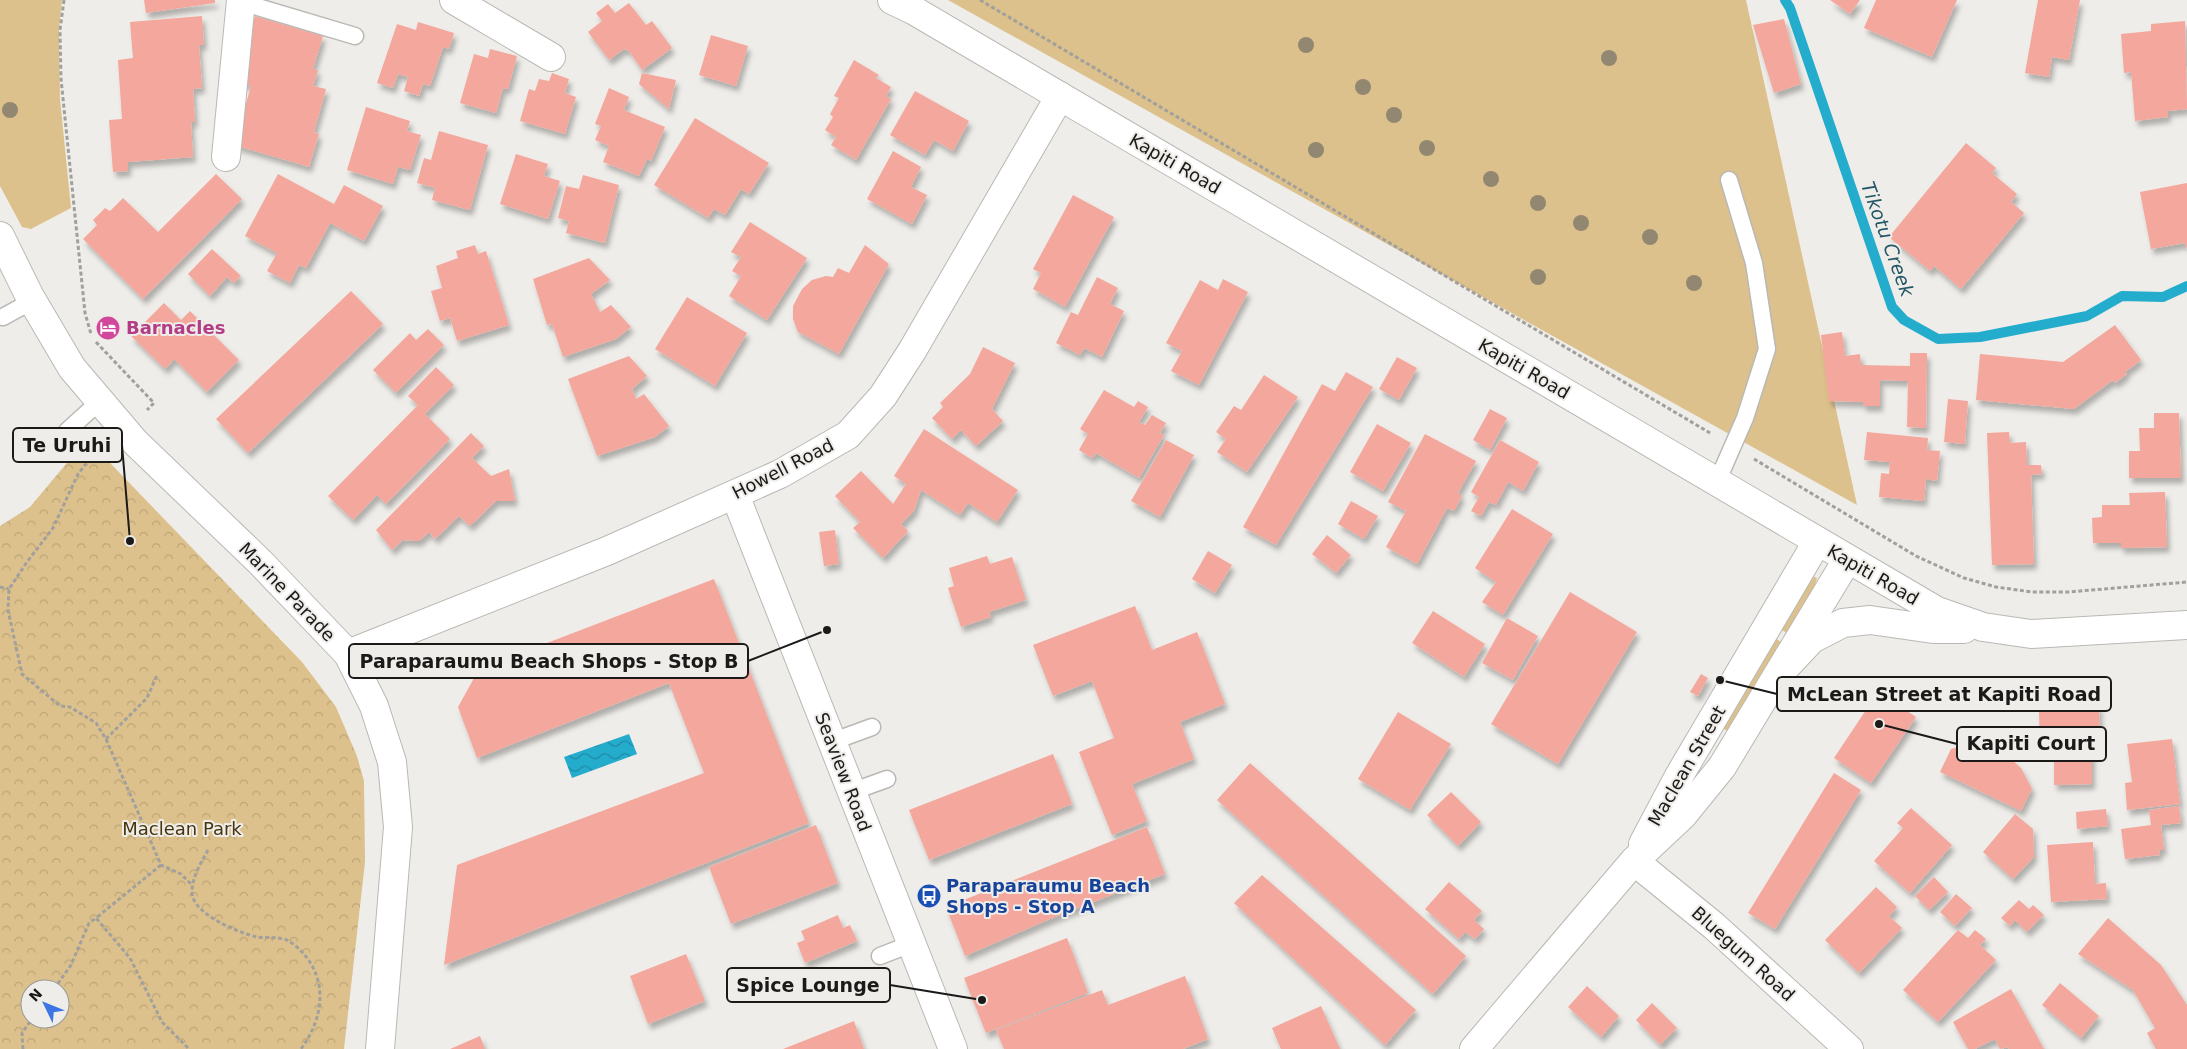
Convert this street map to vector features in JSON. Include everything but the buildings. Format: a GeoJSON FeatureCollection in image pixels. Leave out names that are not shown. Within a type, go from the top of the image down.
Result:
{"type":"FeatureCollection","features":[{"type":"Feature","properties":{"kind":"street"},"geometry":{"type":"LineString","coordinates":[[454,0],[551,57]]}},
{"type":"Feature","properties":{"kind":"street"},"geometry":{"type":"LineString","coordinates":[[226,157],[241,1]]}},
{"type":"Feature","properties":{"kind":"street","name":"Kapiti Road"},"geometry":{"type":"LineString","coordinates":[[907,3],[1060,96],[1847,560],[1937,611],[1983,627],[2031,634],[2187,625]]}},
{"type":"Feature","properties":{"kind":"street","name":"Howell Road"},"geometry":{"type":"LineString","coordinates":[[348,654],[607,551],[780,474],[848,435],[883,396],[912,351],[1060,96]]}},
{"type":"Feature","properties":{"kind":"street","name":"Marine Parade"},"geometry":{"type":"LineString","coordinates":[[0,236],[32,301],[72,368],[135,442],[260,562],[348,654],[374,706],[392,762],[398,827],[380,1049]]}},
{"type":"Feature","properties":{"kind":"street","name":"Seaview Road"},"geometry":{"type":"LineString","coordinates":[[735,494],[952,1049]]}},
{"type":"Feature","properties":{"kind":"street","name":"Maclean Street"},"geometry":{"type":"LineString","coordinates":[[1634,861],[1679,776],[1817,542]]}},
{"type":"Feature","properties":{"kind":"street","name":"Maclean Street"},"geometry":{"type":"LineString","coordinates":[[1474,1049],[1634,861],[1661,837],[1702,793],[1730,754],[1847,560]]}},
{"type":"Feature","properties":{"kind":"street"},"geometry":{"type":"LineString","coordinates":[[1779,674],[1812,639],[1834,627],[1850,622],[1883,621],[1933,629],[1983,627]]}},
{"type":"Feature","properties":{"kind":"street","name":"Bluegum Road"},"geometry":{"type":"LineString","coordinates":[[1634,861],[1714,926],[1849,1049]]}},
{"type":"Feature","properties":{"kind":"lane"},"geometry":{"type":"LineString","coordinates":[[241,1],[354,36]]}},
{"type":"Feature","properties":{"kind":"lane"},"geometry":{"type":"LineString","coordinates":[[1717,482],[1745,418],[1767,349],[1754,263],[1729,180]]}},
{"type":"Feature","properties":{"kind":"lane"},"geometry":{"type":"LineString","coordinates":[[3,316],[32,301]]}},
{"type":"Feature","properties":{"kind":"lane"},"geometry":{"type":"LineString","coordinates":[[67,431],[100,401]]}},
{"type":"Feature","properties":{"kind":"lane"},"geometry":{"type":"LineString","coordinates":[[831,742],[872,727]]}},
{"type":"Feature","properties":{"kind":"lane"},"geometry":{"type":"LineString","coordinates":[[851,792],[887,779]]}},
{"type":"Feature","properties":{"kind":"lane"},"geometry":{"type":"LineString","coordinates":[[880,956],[911,944]]}},
{"type":"Feature","properties":{"kind":"path"},"geometry":{"type":"LineString","coordinates":[[64,0],[60,30],[62,89],[85,313],[88,326],[102,350],[154,404],[142,414]]}},
{"type":"Feature","properties":{"kind":"path"},"geometry":{"type":"LineString","coordinates":[[980,0],[1916,556],[1964,578],[1996,587],[2032,592],[2068,592],[2187,582]]}},
{"type":"Feature","properties":{"kind":"path"},"geometry":{"type":"LineString","coordinates":[[97,456],[85,465],[78,474],[53,528],[9,589],[8,610],[22,674],[60,706],[70,708],[96,723],[106,739],[161,865],[181,874],[192,885]]}},
{"type":"Feature","properties":{"kind":"path"},"geometry":{"type":"LineString","coordinates":[[0,587],[9,589]]}},
{"type":"Feature","properties":{"kind":"path"},"geometry":{"type":"LineString","coordinates":[[106,739],[147,698],[157,675]]}},
{"type":"Feature","properties":{"kind":"path"},"geometry":{"type":"LineString","coordinates":[[208,850],[198,867],[192,885],[192,894],[196,905],[208,916],[245,933],[285,939],[301,952],[316,971],[320,986],[319,1005],[313,1029],[301,1049]]}},
{"type":"Feature","properties":{"kind":"path"},"geometry":{"type":"LineString","coordinates":[[61,979],[71,965],[89,923],[161,865]]}},
{"type":"Feature","properties":{"kind":"path"},"geometry":{"type":"LineString","coordinates":[[96,918],[130,958],[162,1022],[189,1049]]}},
{"type":"Feature","properties":{"kind":"path"},"geometry":{"type":"LineString","coordinates":[[24,1029],[22,1032],[24,1049]]}},
{"type":"Feature","properties":{"kind":"green space"},"geometry":{"type":"Polygon","coordinates":[[[0,0],[62,0],[59,30],[60,99],[71,208],[31,229],[22,227],[0,186],[0,0]]]}},
{"type":"Feature","properties":{"kind":"green space"},"geometry":{"type":"Polygon","coordinates":[[[948,0],[1746,0],[1857,505],[948,0]]]}},
{"type":"Feature","properties":{"kind":"green space","name":"Maclean Park"},"geometry":{"type":"Polygon","coordinates":[[[87,439],[302,662],[336,707],[357,756],[364,781],[365,862],[344,1049],[0,1049],[0,526],[30,507],[87,439]]]}},
{"type":"Feature","properties":{"kind":"green space"},"geometry":{"type":"Polygon","coordinates":[[[1810,575],[1817,578],[1813,593],[1788,634],[1779,628],[1810,575]]]}},
{"type":"Feature","properties":{"kind":"green space"},"geometry":{"type":"Polygon","coordinates":[[[1773,637],[1783,643],[1729,732],[1724,729],[1724,725],[1773,637]]]}},
{"type":"Feature","properties":{"kind":"water"},"geometry":{"type":"Polygon","coordinates":[[[629,734],[637,754],[572,778],[564,757],[629,734]]]}},
{"type":"Feature","properties":{"kind":"waterway","name":"Tikotu Creek"},"geometry":{"type":"LineString","coordinates":[[1785,0],[1790,8],[1892,307],[1904,320],[1938,339],[1980,337],[2087,316],[2122,296],[2163,297],[2187,286]]}},
{"type":"Feature","properties":{"kind":"place","name":"Barnacles"},"geometry":{"type":"Point","coordinates":[108,328]}},
{"type":"Feature","properties":{"kind":"place","name":"Te Uruhi"},"geometry":{"type":"Point","coordinates":[130,541]}},
{"type":"Feature","properties":{"kind":"place","name":"Paraparaumu Beach Shops - Stop B"},"geometry":{"type":"Point","coordinates":[827,630]}},
{"type":"Feature","properties":{"kind":"place","name":"McLean Street at Kapiti Road"},"geometry":{"type":"Point","coordinates":[1720,680]}},
{"type":"Feature","properties":{"kind":"place","name":"Kapiti Court"},"geometry":{"type":"Point","coordinates":[1879,724]}},
{"type":"Feature","properties":{"kind":"place","name":"Paraparaumu Beach Shops - Stop A"},"geometry":{"type":"Point","coordinates":[929,896]}},
{"type":"Feature","properties":{"kind":"place","name":"Spice Lounge"},"geometry":{"type":"Point","coordinates":[982,1000]}}]}
